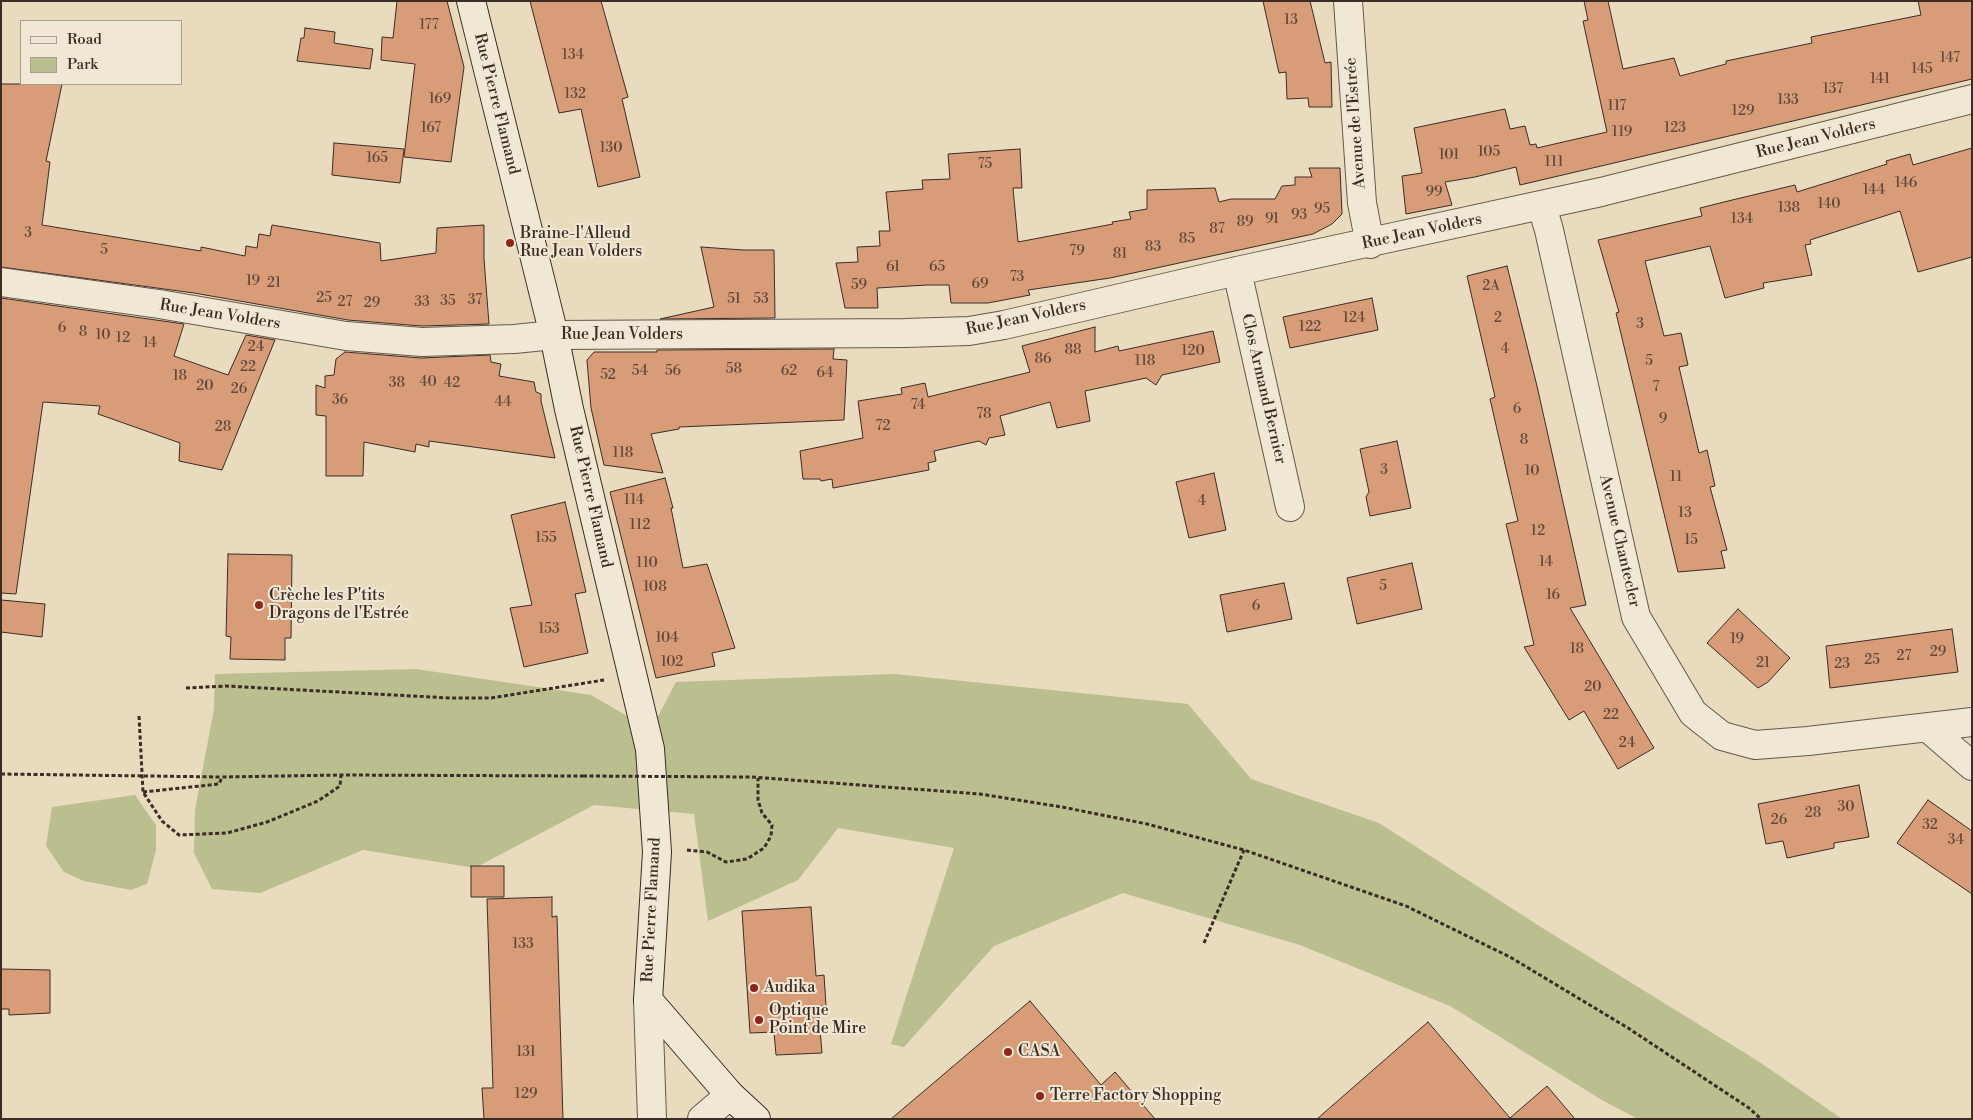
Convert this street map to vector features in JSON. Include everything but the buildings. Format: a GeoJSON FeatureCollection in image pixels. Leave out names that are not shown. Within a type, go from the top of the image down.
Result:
{"type":"FeatureCollection","features":[{"type":"Feature","properties":{"kind":"street","name":"Rue Pierre Flamand"},"geometry":{"type":"LineString","coordinates":[[471,1],[554,335],[569,409],[650,749],[657,852],[648,1000],[652,1119]]}},
{"type":"Feature","properties":{"kind":"street","name":"Avenue de l'Estrée"},"geometry":{"type":"LineString","coordinates":[[1348,1],[1362,203],[1370,244]]}},
{"type":"Feature","properties":{"kind":"street","name":"Rue Jean Volders"},"geometry":{"type":"LineString","coordinates":[[1,282],[158,304],[346,336],[422,342],[514,339],[554,335],[969,331],[1013,323],[1542,206],[1693,170],[1972,99]]}},
{"type":"Feature","properties":{"kind":"street","name":"Avenue Chantecler"},"geometry":{"type":"LineString","coordinates":[[1542,206],[1636,617],[1693,713],[1722,736],[1754,745],[1808,741],[1972,722]]}},
{"type":"Feature","properties":{"kind":"street","name":"Clos Armand Bernier"},"geometry":{"type":"LineString","coordinates":[[1237,272],[1290,507]]}},
{"type":"Feature","properties":{"kind":"street"},"geometry":{"type":"LineString","coordinates":[[1928,728],[1972,766]]}},
{"type":"Feature","properties":{"kind":"street","name":"Rue Pierre Flamand"},"geometry":{"type":"LineString","coordinates":[[648,1000],[730,1094],[756,1119]]}},
{"type":"Feature","properties":{"kind":"street"},"geometry":{"type":"LineString","coordinates":[[702,1119],[730,1094]]}},
{"type":"Feature","properties":{"kind":"path"},"geometry":{"type":"LineString","coordinates":[[186,688],[226,686],[450,698],[491,698],[633,676]]}},
{"type":"Feature","properties":{"kind":"path"},"geometry":{"type":"LineString","coordinates":[[139,716],[143,792],[162,820],[178,836],[227,833],[267,822],[318,801],[340,786],[341,775]]}},
{"type":"Feature","properties":{"kind":"path"},"geometry":{"type":"LineString","coordinates":[[1,774],[222,777],[341,775],[752,777],[980,794],[1062,807],[1147,824],[1244,850],[1406,906],[1510,956],[1628,1028],[1749,1108],[1761,1119]]}},
{"type":"Feature","properties":{"kind":"path"},"geometry":{"type":"LineString","coordinates":[[143,792],[219,784],[222,777]]}},
{"type":"Feature","properties":{"kind":"path"},"geometry":{"type":"LineString","coordinates":[[657,852],[689,850],[707,852],[726,862],[748,859],[764,848],[771,836],[772,825],[762,813],[758,800],[758,778]]}},
{"type":"Feature","properties":{"kind":"path"},"geometry":{"type":"LineString","coordinates":[[1204,943],[1244,850]]}},
{"type":"Feature","properties":{"kind":"green space"},"geometry":{"type":"Polygon","coordinates":[[[416,669],[591,695],[651,730],[676,682],[894,674],[1188,704],[1251,779],[1379,823],[1544,929],[1758,1061],[1842,1119],[1638,1119],[1602,1100],[1450,1006],[1300,945],[1123,893],[994,946],[904,1047],[891,1044],[954,848],[838,828],[798,880],[708,921],[694,814],[594,805],[475,868],[363,850],[260,893],[212,889],[194,853],[195,810],[214,709],[215,674],[416,669]]]}},
{"type":"Feature","properties":{"kind":"green space"},"geometry":{"type":"Polygon","coordinates":[[[135,795],[156,825],[156,850],[147,884],[131,890],[84,881],[64,872],[46,846],[52,807],[135,795]]]}},
{"type":"Feature","properties":{"kind":"place","name":"Braine-l'Alleud Rue Jean Volders"},"geometry":{"type":"Point","coordinates":[510,243]}},
{"type":"Feature","properties":{"kind":"place","name":"Crèche les P'tits Dragons de l'Estrée"},"geometry":{"type":"Point","coordinates":[259,605]}},
{"type":"Feature","properties":{"kind":"place","name":"Audika"},"geometry":{"type":"Point","coordinates":[754,988]}},
{"type":"Feature","properties":{"kind":"place","name":"Optique Point de Mire"},"geometry":{"type":"Point","coordinates":[759,1020]}},
{"type":"Feature","properties":{"kind":"place","name":"CASA"},"geometry":{"type":"Point","coordinates":[1008,1052]}},
{"type":"Feature","properties":{"kind":"place","name":"Terre Factory Shopping"},"geometry":{"type":"Point","coordinates":[1040,1096]}}]}
